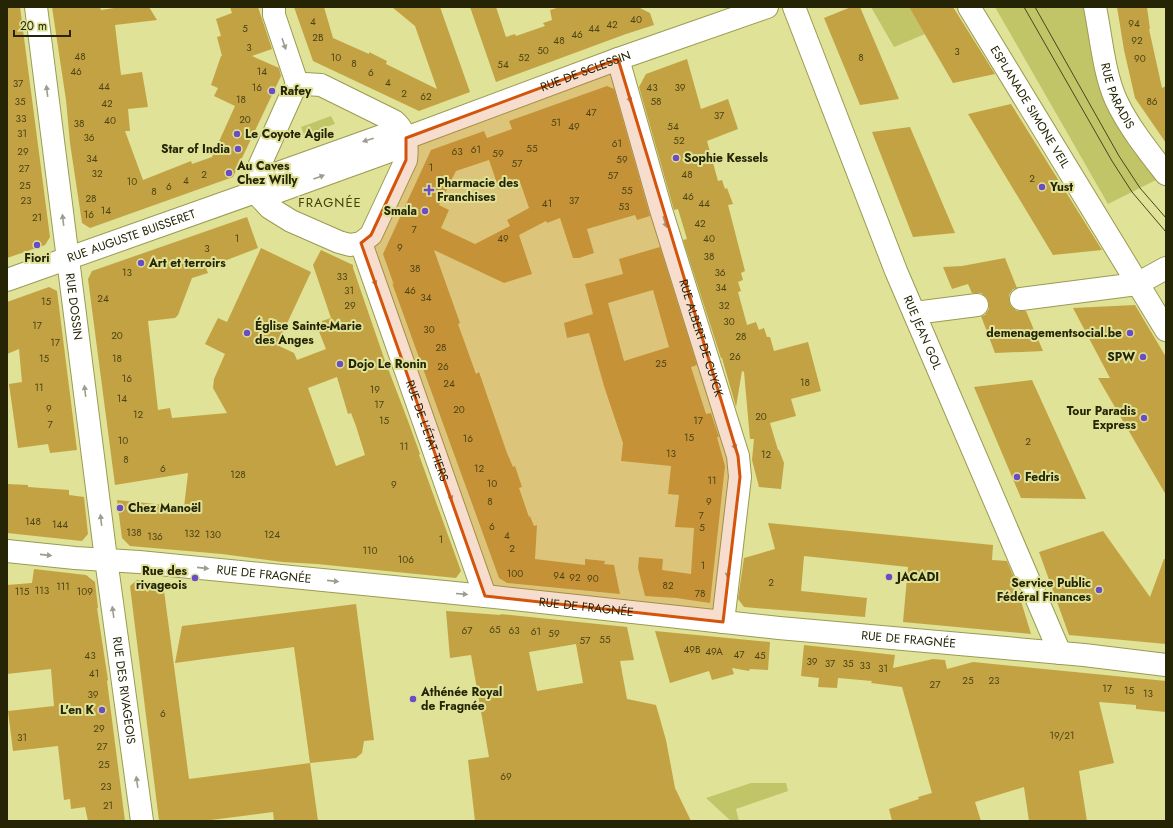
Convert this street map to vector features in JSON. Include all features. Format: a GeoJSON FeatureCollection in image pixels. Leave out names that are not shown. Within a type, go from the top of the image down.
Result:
{"type":"FeatureCollection","features":[{"type":"Feature","properties":{"kind":"street","name":"RUE DOSSIN"},"geometry":{"type":"LineString","coordinates":[[36,7],[106,559]]}},
{"type":"Feature","properties":{"kind":"street"},"geometry":{"type":"LineString","coordinates":[[274,7],[274,15],[298,86]]}},
{"type":"Feature","properties":{"kind":"street","name":"RUE DE SCLESSIN"},"geometry":{"type":"LineString","coordinates":[[255,192],[274,193],[282,191],[393,150],[406,138],[618,59],[767,7]]}},
{"type":"Feature","properties":{"kind":"street","name":"RUE JEAN GOL"},"geometry":{"type":"LineString","coordinates":[[794,7],[896,271],[1060,653]]}},
{"type":"Feature","properties":{"kind":"street","name":"ESPLANADE SIMONE VEIL"},"geometry":{"type":"LineString","coordinates":[[969,7],[1166,330]]}},
{"type":"Feature","properties":{"kind":"street","name":"RUE PARADIS"},"geometry":{"type":"LineString","coordinates":[[1095,7],[1109,78],[1116,100],[1141,143],[1166,174]]}},
{"type":"Feature","properties":{"kind":"street","name":"RUE ALBERT DE CUYCK"},"geometry":{"type":"LineString","coordinates":[[618,59],[662,210],[738,456],[740,477],[723,622]]}},
{"type":"Feature","properties":{"kind":"street"},"geometry":{"type":"LineString","coordinates":[[311,84],[321,86],[394,120],[400,126],[406,138],[406,160],[371,236],[361,244],[350,245],[339,242],[291,221],[270,208],[255,192],[258,169],[293,91],[298,86],[311,84]]}},
{"type":"Feature","properties":{"kind":"street","name":"RUE AUGUSTE BUISSERET"},"geometry":{"type":"LineString","coordinates":[[7,280],[255,192]]}},
{"type":"Feature","properties":{"kind":"street","name":"RUE DE L'ÉTAT TIERS"},"geometry":{"type":"LineString","coordinates":[[361,244],[485,596]]}},
{"type":"Feature","properties":{"kind":"street"},"geometry":{"type":"LineString","coordinates":[[1021,299],[1137,284],[1166,268]]}},
{"type":"Feature","properties":{"kind":"street"},"geometry":{"type":"LineString","coordinates":[[915,313],[977,305]]}},
{"type":"Feature","properties":{"kind":"street","name":"RUE DE FRAGNÉE"},"geometry":{"type":"LineString","coordinates":[[7,551],[106,559],[485,596],[723,622],[1060,653],[1166,665]]}},
{"type":"Feature","properties":{"kind":"street","name":"RUE DES RIVAGEOIS"},"geometry":{"type":"LineString","coordinates":[[106,559],[142,821]]}},
{"type":"Feature","properties":{"kind":"highlighted area"},"geometry":{"type":"Polygon","coordinates":[[[618,59],[738,456],[740,477],[723,622],[485,596],[361,243],[371,235],[406,160],[406,138],[618,59]]]}},
{"type":"Feature","properties":{"kind":"shaded area"},"geometry":{"type":"Polygon","coordinates":[[[871,7],[909,7],[925,34],[894,47],[871,7]]]}},
{"type":"Feature","properties":{"kind":"shaded area"},"geometry":{"type":"Polygon","coordinates":[[[995,7],[1095,7],[1104,52],[1166,175],[1108,204],[995,7]]]}},
{"type":"Feature","properties":{"kind":"shaded area"},"geometry":{"type":"Polygon","coordinates":[[[331,116],[335,124],[304,135],[301,127],[331,116]]]}},
{"type":"Feature","properties":{"kind":"shaded area"},"geometry":{"type":"Polygon","coordinates":[[[751,783],[786,783],[788,791],[736,809],[739,821],[731,821],[706,798],[751,783]]]}},
{"type":"Feature","properties":{"kind":"building"},"geometry":{"type":"Polygon","coordinates":[[[7,7],[20,7],[50,237],[45,245],[7,258],[7,7]]]}},
{"type":"Feature","properties":{"kind":"building"},"geometry":{"type":"Polygon","coordinates":[[[52,7],[100,7],[101,10],[121,7],[149,7],[157,20],[115,25],[121,75],[142,72],[148,107],[128,109],[130,131],[125,131],[143,180],[191,161],[192,164],[212,157],[235,106],[214,96],[218,88],[211,85],[222,56],[217,37],[221,36],[216,19],[232,13],[230,7],[258,7],[272,49],[252,56],[279,68],[281,76],[233,177],[90,228],[82,223],[52,7]]]}},
{"type":"Feature","properties":{"kind":"building"},"geometry":{"type":"Polygon","coordinates":[[[294,7],[324,7],[333,38],[369,54],[369,52],[387,61],[386,64],[437,89],[415,26],[392,7],[440,7],[470,92],[419,111],[313,61],[294,7]]]}},
{"type":"Feature","properties":{"kind":"building"},"geometry":{"type":"Polygon","coordinates":[[[470,7],[496,7],[506,37],[515,34],[516,36],[545,26],[543,23],[552,20],[550,10],[560,7],[638,7],[650,13],[654,25],[496,82],[470,7]]]}},
{"type":"Feature","properties":{"kind":"building"},"geometry":{"type":"Polygon","coordinates":[[[851,7],[860,7],[899,99],[860,105],[824,18],[851,7]]]}},
{"type":"Feature","properties":{"kind":"building"},"geometry":{"type":"Polygon","coordinates":[[[909,7],[953,7],[995,74],[953,83],[909,7]]]}},
{"type":"Feature","properties":{"kind":"building"},"geometry":{"type":"Polygon","coordinates":[[[1117,7],[1147,7],[1149,29],[1162,88],[1166,86],[1166,143],[1135,98],[1124,50],[1117,7]]]}},
{"type":"Feature","properties":{"kind":"building"},"geometry":{"type":"Polygon","coordinates":[[[687,59],[701,109],[728,99],[738,129],[707,141],[718,181],[722,180],[725,189],[727,188],[733,204],[728,205],[745,271],[741,273],[743,280],[738,282],[741,291],[738,292],[747,325],[756,322],[759,330],[764,328],[767,337],[770,337],[774,351],[808,342],[821,391],[791,399],[796,416],[770,423],[778,450],[784,463],[781,489],[759,487],[752,460],[754,439],[750,439],[744,372],[742,371],[736,407],[722,358],[683,240],[687,239],[678,209],[674,210],[639,87],[646,74],[687,59]]]}},
{"type":"Feature","properties":{"kind":"building"},"geometry":{"type":"Polygon","coordinates":[[[607,86],[614,89],[650,216],[637,220],[635,215],[587,229],[594,253],[579,258],[573,258],[560,218],[547,223],[546,221],[519,235],[532,274],[504,283],[434,250],[460,323],[458,324],[476,374],[479,372],[507,453],[513,467],[515,466],[522,487],[519,488],[529,517],[530,516],[534,526],[537,525],[535,559],[585,565],[585,559],[605,561],[604,564],[614,565],[620,594],[507,583],[499,578],[392,283],[394,285],[383,254],[431,150],[484,131],[487,138],[512,129],[509,121],[607,86]],[[489,160],[456,171],[439,205],[449,210],[441,228],[475,244],[510,226],[507,220],[529,208],[520,182],[499,189],[489,160]]]}},
{"type":"Feature","properties":{"kind":"building"},"geometry":{"type":"Polygon","coordinates":[[[1011,104],[1102,250],[1053,255],[968,114],[1011,104]]]}},
{"type":"Feature","properties":{"kind":"building"},"geometry":{"type":"Polygon","coordinates":[[[910,127],[955,233],[913,237],[872,132],[910,127]]]}},
{"type":"Feature","properties":{"kind":"building"},"geometry":{"type":"Polygon","coordinates":[[[247,217],[258,248],[206,268],[208,273],[192,278],[178,315],[175,318],[148,321],[158,410],[170,408],[172,418],[227,413],[213,388],[214,379],[225,354],[205,344],[218,318],[227,322],[261,248],[311,272],[277,345],[294,353],[297,360],[326,349],[318,329],[322,321],[331,318],[313,265],[321,250],[353,265],[384,358],[420,454],[419,455],[461,571],[456,578],[130,546],[122,538],[117,500],[184,507],[188,473],[115,485],[88,279],[92,271],[247,217]],[[337,377],[308,388],[336,466],[365,455],[351,413],[348,414],[337,377]]]}},
{"type":"Feature","properties":{"kind":"building"},"geometry":{"type":"Polygon","coordinates":[[[660,247],[697,365],[691,367],[706,414],[711,413],[719,437],[717,437],[725,466],[710,603],[676,598],[645,596],[638,568],[639,557],[663,559],[662,570],[691,574],[694,528],[675,527],[679,495],[668,494],[671,466],[621,461],[623,443],[604,386],[589,333],[567,338],[564,323],[593,314],[585,284],[623,274],[619,259],[660,247]],[[653,290],[608,303],[624,361],[669,347],[653,290]]]}},
{"type":"Feature","properties":{"kind":"building"},"geometry":{"type":"Polygon","coordinates":[[[1005,258],[1017,288],[1013,289],[1009,295],[1011,306],[1017,311],[1026,311],[1043,351],[995,353],[981,316],[985,315],[989,309],[987,298],[981,293],[972,293],[968,284],[952,289],[943,267],[962,266],[1005,258]]]}},
{"type":"Feature","properties":{"kind":"building"},"geometry":{"type":"Polygon","coordinates":[[[49,287],[57,291],[77,450],[50,453],[48,444],[18,448],[9,384],[22,382],[19,349],[7,354],[7,302],[49,287]]]}},
{"type":"Feature","properties":{"kind":"building","name":"Tour Paradis Express"},"geometry":{"type":"Polygon","coordinates":[[[1135,305],[1166,357],[1166,495],[1098,378],[1110,378],[1073,308],[1135,305]]]}},
{"type":"Feature","properties":{"kind":"building"},"geometry":{"type":"Polygon","coordinates":[[[1032,380],[1086,499],[1021,498],[974,387],[1032,380]]]}},
{"type":"Feature","properties":{"kind":"building"},"geometry":{"type":"Polygon","coordinates":[[[7,484],[69,490],[69,495],[84,497],[88,534],[82,541],[7,533],[7,484]]]}},
{"type":"Feature","properties":{"kind":"building"},"geometry":{"type":"Polygon","coordinates":[[[768,523],[993,545],[992,560],[1007,561],[1013,575],[1031,634],[903,622],[908,567],[804,556],[801,591],[867,598],[865,617],[744,607],[738,599],[744,558],[775,549],[768,523]]]}},
{"type":"Feature","properties":{"kind":"building","name":"Service Public Fédéral Finances"},"geometry":{"type":"Polygon","coordinates":[[[1103,531],[1150,597],[1164,559],[1166,559],[1166,644],[1069,635],[1039,552],[1103,531]]]}},
{"type":"Feature","properties":{"kind":"building"},"geometry":{"type":"Polygon","coordinates":[[[34,569],[86,575],[95,582],[97,608],[108,680],[125,821],[88,821],[85,807],[71,809],[70,799],[64,800],[58,746],[13,751],[8,711],[54,706],[51,669],[7,674],[7,585],[32,583],[34,569]]]}},
{"type":"Feature","properties":{"kind":"building"},"geometry":{"type":"Polygon","coordinates":[[[137,580],[163,583],[189,779],[310,763],[318,821],[274,821],[273,812],[203,821],[159,821],[130,586],[137,580]]]}},
{"type":"Feature","properties":{"kind":"building"},"geometry":{"type":"Polygon","coordinates":[[[356,604],[374,740],[364,741],[362,753],[356,758],[310,763],[294,647],[175,663],[182,626],[356,604]]]}},
{"type":"Feature","properties":{"kind":"building"},"geometry":{"type":"Polygon","coordinates":[[[446,611],[501,615],[500,614],[627,627],[634,660],[620,661],[627,699],[656,705],[666,740],[675,788],[691,821],[475,821],[468,760],[489,757],[471,655],[450,658],[446,611]],[[576,644],[529,652],[537,691],[583,683],[576,644]]]}},
{"type":"Feature","properties":{"kind":"building"},"geometry":{"type":"Polygon","coordinates":[[[655,631],[770,642],[768,670],[750,669],[749,671],[732,668],[734,674],[712,680],[709,671],[670,683],[655,631]]]}},
{"type":"Feature","properties":{"kind":"building"},"geometry":{"type":"Polygon","coordinates":[[[804,645],[895,655],[893,668],[933,659],[945,660],[947,669],[973,662],[1166,681],[1166,712],[1136,709],[1136,705],[1099,702],[1114,763],[1079,771],[1087,821],[1029,821],[1024,787],[975,802],[981,821],[892,821],[889,809],[932,793],[902,687],[871,683],[872,681],[838,678],[837,688],[818,687],[819,678],[801,676],[804,645]]]}},
{"type":"Feature","properties":{"kind":"tram line"},"geometry":{"type":"LineString","coordinates":[[1024,7],[1112,161],[1132,192],[1166,232]]}},
{"type":"Feature","properties":{"kind":"tram line"},"geometry":{"type":"LineString","coordinates":[[1035,7],[1119,156],[1140,188],[1166,218]]}},
{"type":"Feature","properties":{"kind":"place","name":"Rafey"},"geometry":{"type":"Point","coordinates":[272,91]}},
{"type":"Feature","properties":{"kind":"place","name":"Le Coyote Agile"},"geometry":{"type":"Point","coordinates":[237,134]}},
{"type":"Feature","properties":{"kind":"place","name":"Star of India"},"geometry":{"type":"Point","coordinates":[238,149]}},
{"type":"Feature","properties":{"kind":"place","name":"Sophie Kessels"},"geometry":{"type":"Point","coordinates":[676,158]}},
{"type":"Feature","properties":{"kind":"place","name":"Au Caves Chez Willy"},"geometry":{"type":"Point","coordinates":[229,173]}},
{"type":"Feature","properties":{"kind":"place","name":"Yust"},"geometry":{"type":"Point","coordinates":[1042,187]}},
{"type":"Feature","properties":{"kind":"place","name":"Pharmacie des Franchises"},"geometry":{"type":"Point","coordinates":[429,190]}},
{"type":"Feature","properties":{"kind":"place","name":"Smala"},"geometry":{"type":"Point","coordinates":[425,211]}},
{"type":"Feature","properties":{"kind":"place","name":"Fiori"},"geometry":{"type":"Point","coordinates":[37,245]}},
{"type":"Feature","properties":{"kind":"place","name":"Art et terroirs"},"geometry":{"type":"Point","coordinates":[141,263]}},
{"type":"Feature","properties":{"kind":"place","name":"Église Sainte-Marie des Anges"},"geometry":{"type":"Point","coordinates":[247,333]}},
{"type":"Feature","properties":{"kind":"place","name":"demenagementsocial.be"},"geometry":{"type":"Point","coordinates":[1130,333]}},
{"type":"Feature","properties":{"kind":"place","name":"SPW"},"geometry":{"type":"Point","coordinates":[1143,357]}},
{"type":"Feature","properties":{"kind":"place","name":"Dojo Le Ronin"},"geometry":{"type":"Point","coordinates":[340,364]}},
{"type":"Feature","properties":{"kind":"place","name":"Tour Paradis Express"},"geometry":{"type":"Point","coordinates":[1144,418]}},
{"type":"Feature","properties":{"kind":"place","name":"Fedris"},"geometry":{"type":"Point","coordinates":[1017,477]}},
{"type":"Feature","properties":{"kind":"place","name":"Chez Manoël"},"geometry":{"type":"Point","coordinates":[120,508]}},
{"type":"Feature","properties":{"kind":"place","name":"JACADI"},"geometry":{"type":"Point","coordinates":[889,577]}},
{"type":"Feature","properties":{"kind":"place","name":"Rue des rivageois"},"geometry":{"type":"Point","coordinates":[195,578]}},
{"type":"Feature","properties":{"kind":"place","name":"Service Public Fédéral Finances"},"geometry":{"type":"Point","coordinates":[1099,590]}},
{"type":"Feature","properties":{"kind":"place","name":"Athénée Royal de Fragnée"},"geometry":{"type":"Point","coordinates":[413,699]}},
{"type":"Feature","properties":{"kind":"place","name":"L'en K"},"geometry":{"type":"Point","coordinates":[102,710]}},
{"type":"Feature","properties":{"kind":"district","name":"FRAGNÉE"},"geometry":{"type":"Point","coordinates":[330,202]}}]}
